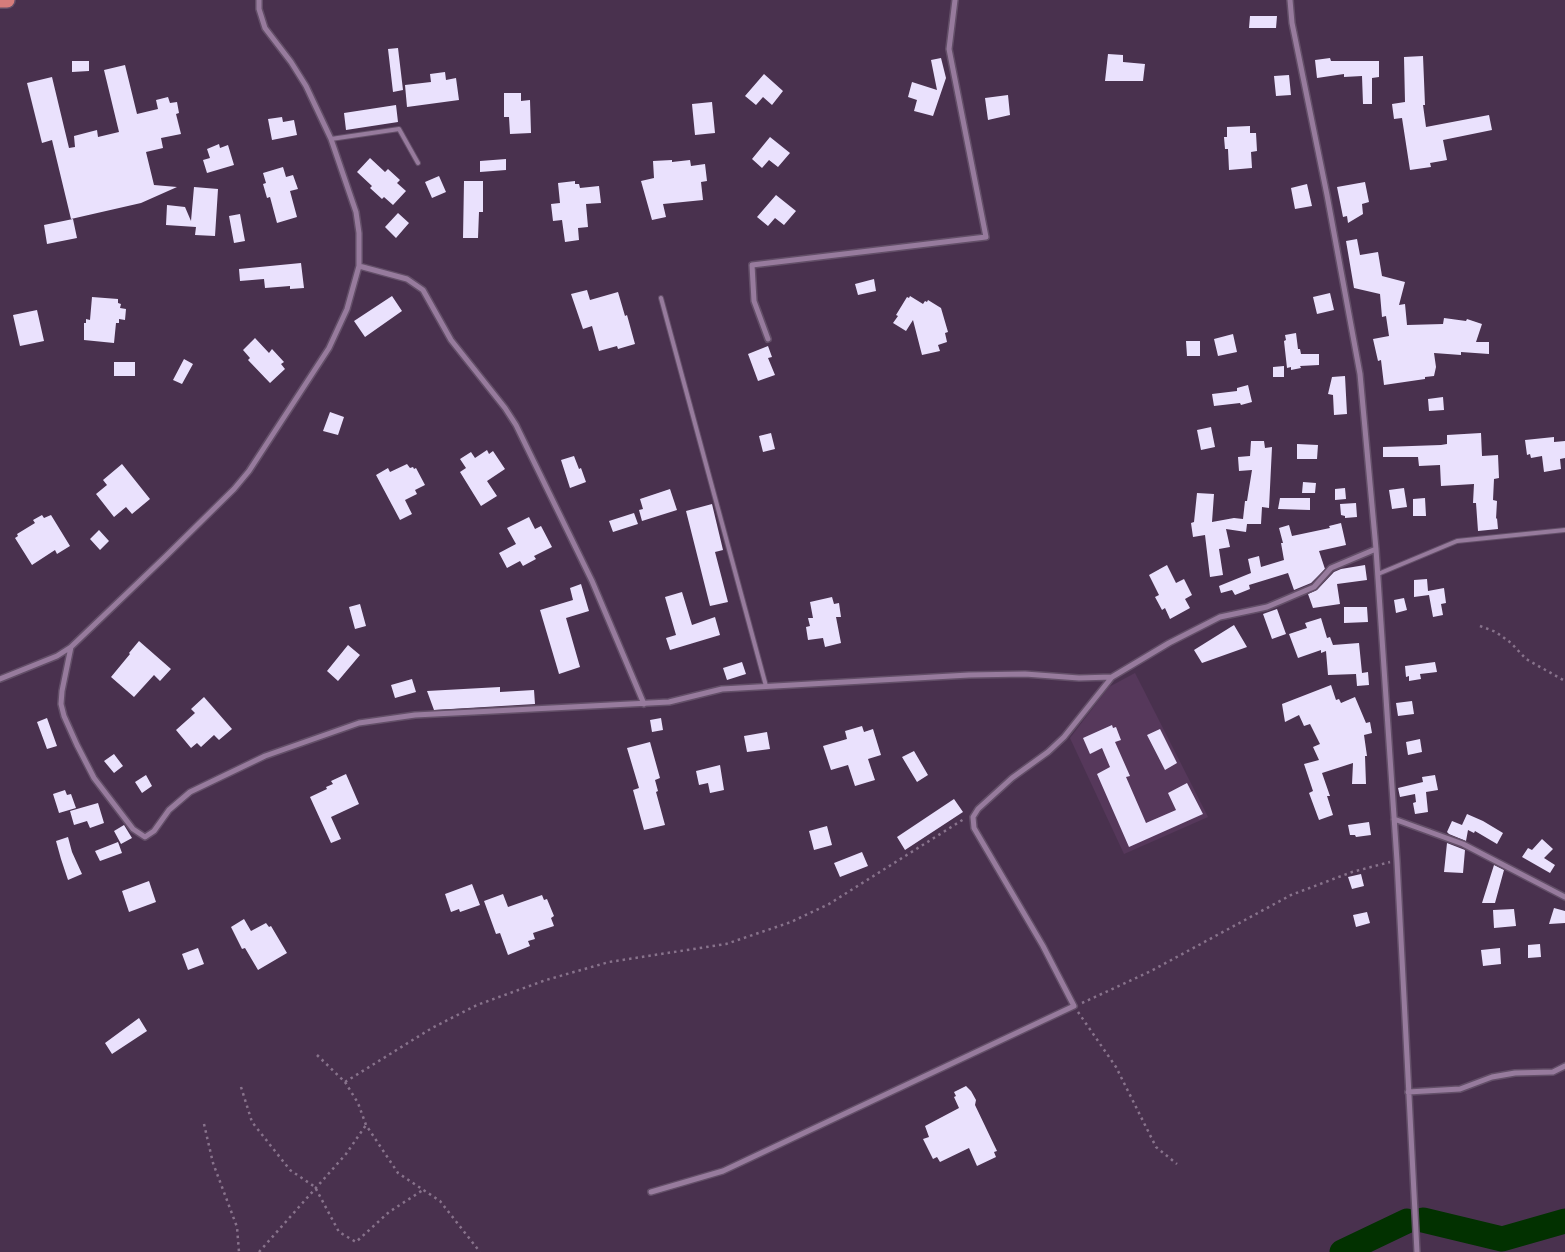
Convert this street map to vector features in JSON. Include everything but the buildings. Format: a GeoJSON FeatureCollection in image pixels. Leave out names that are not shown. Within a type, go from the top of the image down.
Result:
{"type":"FeatureCollection","features":[{"type":"Feature","properties":{"kind":"highway"},"geometry":{"type":"LineString","coordinates":[[0,0],[7,0]]}},
{"type":"Feature","properties":{"kind":"street"},"geometry":{"type":"LineString","coordinates":[[0,679],[57,656],[72,647],[234,489],[249,471],[329,348],[347,309],[359,266],[359,233],[356,212],[331,139],[306,86],[291,62],[265,28],[259,10],[260,0]]}},
{"type":"Feature","properties":{"kind":"street"},"geometry":{"type":"LineString","coordinates":[[768,340],[754,301],[752,264],[986,237],[949,50],[955,0]]}},
{"type":"Feature","properties":{"kind":"street"},"geometry":{"type":"LineString","coordinates":[[1290,0],[1292,23],[1327,194],[1360,374],[1378,574],[1397,860],[1417,1252]]}},
{"type":"Feature","properties":{"kind":"street"},"geometry":{"type":"LineString","coordinates":[[359,266],[407,279],[424,290],[451,340],[510,416],[570,534],[644,704]]}},
{"type":"Feature","properties":{"kind":"street"},"geometry":{"type":"LineString","coordinates":[[651,1192],[724,1171],[1074,1006],[1043,946],[974,828],[973,817],[978,809],[1012,778],[1048,752],[1064,737],[1112,676],[1169,643],[1220,617],[1267,606],[1314,587],[1331,568],[1376,549]]}},
{"type":"Feature","properties":{"kind":"street"},"geometry":{"type":"LineString","coordinates":[[72,647],[62,691],[61,704],[64,716],[76,745],[94,778],[133,829],[145,837],[154,831],[170,810],[190,792],[265,756],[359,723],[414,715],[669,702],[722,689],[766,686],[969,675],[1025,674],[1079,678],[1112,676]]}},
{"type":"Feature","properties":{"kind":"street"},"geometry":{"type":"LineString","coordinates":[[1394,819],[1463,844],[1565,897]]}},
{"type":"Feature","properties":{"kind":"street"},"geometry":{"type":"LineString","coordinates":[[1408,1092],[1460,1089],[1492,1076],[1553,1072],[1565,1066]]}},
{"type":"Feature","properties":{"kind":"lane"},"geometry":{"type":"LineString","coordinates":[[331,139],[399,129],[418,163]]}},
{"type":"Feature","properties":{"kind":"lane"},"geometry":{"type":"LineString","coordinates":[[661,298],[766,686]]}},
{"type":"Feature","properties":{"kind":"lane"},"geometry":{"type":"LineString","coordinates":[[1378,574],[1457,541],[1565,530]]}},
{"type":"Feature","properties":{"kind":"path"},"geometry":{"type":"LineString","coordinates":[[1480,626],[1496,632],[1511,643],[1526,659],[1565,681]]}},
{"type":"Feature","properties":{"kind":"path"},"geometry":{"type":"LineString","coordinates":[[344,1082],[432,1028],[477,1004],[546,980],[609,962],[726,944],[791,922],[829,904],[962,819],[973,817]]}},
{"type":"Feature","properties":{"kind":"path"},"geometry":{"type":"LineString","coordinates":[[1177,1164],[1156,1146],[1116,1067],[1074,1006],[1151,971],[1291,895],[1352,872],[1397,860]]}},
{"type":"Feature","properties":{"kind":"path"},"geometry":{"type":"LineString","coordinates":[[317,1055],[344,1082],[358,1103],[366,1125],[398,1173],[440,1201],[480,1252]]}},
{"type":"Feature","properties":{"kind":"path"},"geometry":{"type":"LineString","coordinates":[[241,1087],[252,1122],[290,1170],[315,1187],[339,1232],[356,1242],[389,1212],[423,1190]]}},
{"type":"Feature","properties":{"kind":"path"},"geometry":{"type":"LineString","coordinates":[[204,1124],[212,1163],[236,1227],[239,1252]]}},
{"type":"Feature","properties":{"kind":"path"},"geometry":{"type":"LineString","coordinates":[[260,1252],[315,1187],[346,1154],[366,1125]]}},
{"type":"Feature","properties":{"kind":"shaded area"},"geometry":{"type":"Polygon","coordinates":[[[1135,673],[1208,817],[1124,854],[1070,738],[1109,687],[1135,673]]]}},
{"type":"Feature","properties":{"kind":"waterway"},"geometry":{"type":"LineString","coordinates":[[1423,1220],[1502,1239],[1565,1221]]}},
{"type":"Feature","properties":{"kind":"waterway"},"geometry":{"type":"LineString","coordinates":[[1342,1252],[1407,1221]]}}]}
